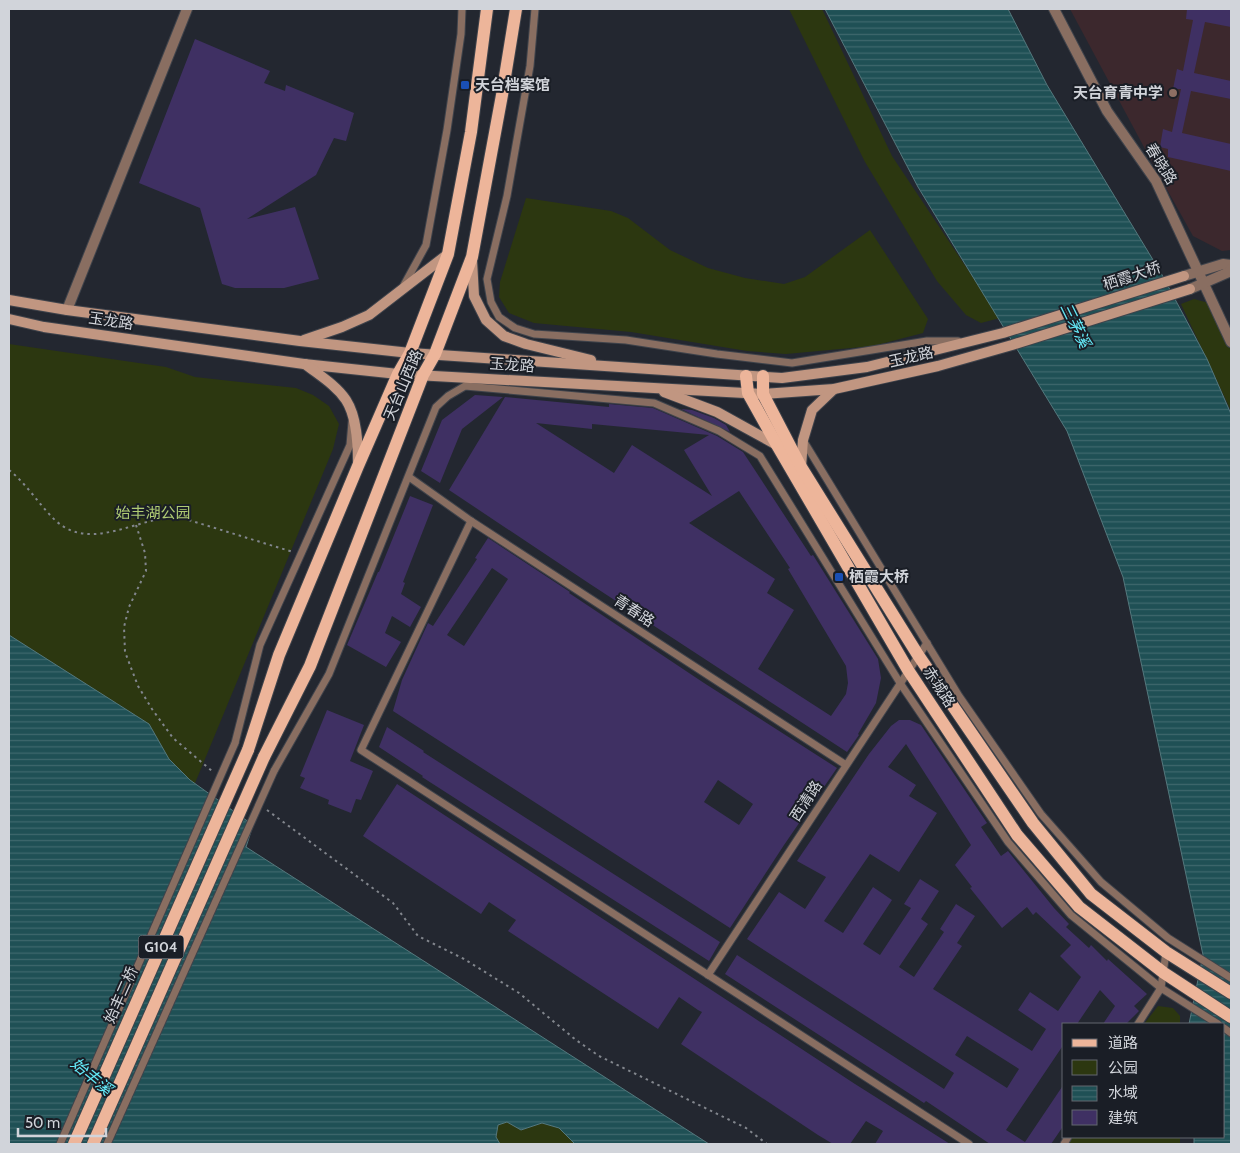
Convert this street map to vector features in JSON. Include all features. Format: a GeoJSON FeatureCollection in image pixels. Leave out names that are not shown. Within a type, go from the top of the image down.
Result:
{"type":"FeatureCollection","features":[{"type":"Feature","properties":{"kind":"main road","name":"天台山西路"},"geometry":{"type":"LineString","coordinates":[[248,750],[279,655],[358,466],[398,374],[410,353],[448,254],[471,132],[487,9]]}},
{"type":"Feature","properties":{"kind":"main road","name":"天台山西路"},"geometry":{"type":"LineString","coordinates":[[93,1144],[264,757],[310,666],[423,375],[435,354],[472,257],[516,9]]}},
{"type":"Feature","properties":{"kind":"main road"},"geometry":{"type":"LineString","coordinates":[[300,341],[342,327],[369,315],[448,254]]}},
{"type":"Feature","properties":{"kind":"main road"},"geometry":{"type":"LineString","coordinates":[[472,257],[474,296],[486,320],[504,336],[526,344],[619,367]]}},
{"type":"Feature","properties":{"kind":"main road","name":"栖霞大桥"},"geometry":{"type":"LineString","coordinates":[[1004,333],[1184,276]]}},
{"type":"Feature","properties":{"kind":"main road","name":"栖霞大桥"},"geometry":{"type":"LineString","coordinates":[[1012,345],[1190,289]]}},
{"type":"Feature","properties":{"kind":"main road","name":"玉龙路"},"geometry":{"type":"LineString","coordinates":[[9,300],[67,310],[300,341],[410,353],[782,378],[867,367],[1004,333]]}},
{"type":"Feature","properties":{"kind":"main road","name":"玉龙路"},"geometry":{"type":"LineString","coordinates":[[9,319],[44,327],[304,364],[398,374],[763,394],[834,389],[938,366],[1012,345]]}},
{"type":"Feature","properties":{"kind":"main road"},"geometry":{"type":"LineString","coordinates":[[304,364],[330,383],[346,400],[352,416],[358,445],[358,466]]}},
{"type":"Feature","properties":{"kind":"main road","name":"赤城路"},"geometry":{"type":"LineString","coordinates":[[746,376],[748,393],[776,445],[908,670],[1017,835],[1080,907],[1164,973],[1231,1017]]}},
{"type":"Feature","properties":{"kind":"main road","name":"赤城路"},"geometry":{"type":"LineString","coordinates":[[763,376],[763,394],[801,467],[918,655],[1033,823],[1091,894],[1166,952],[1231,993]]}},
{"type":"Feature","properties":{"kind":"main road"},"geometry":{"type":"LineString","coordinates":[[656,389],[717,412],[776,445]]}},
{"type":"Feature","properties":{"kind":"main road"},"geometry":{"type":"LineString","coordinates":[[801,467],[803,440],[812,410],[834,389]]}},
{"type":"Feature","properties":{"kind":"main road","name":"始丰二桥"},"geometry":{"type":"LineString","coordinates":[[74,1144],[248,750]]}},
{"type":"Feature","properties":{"kind":"street"},"geometry":{"type":"LineString","coordinates":[[67,310],[187,9]]}},
{"type":"Feature","properties":{"kind":"street","name":"春晓路"},"geometry":{"type":"LineString","coordinates":[[1054,9],[1107,111],[1156,181],[1231,342]]}},
{"type":"Feature","properties":{"kind":"street"},"geometry":{"type":"LineString","coordinates":[[1184,276],[1223,264],[1231,267],[1230,272],[1190,289]]}},
{"type":"Feature","properties":{"kind":"lane"},"geometry":{"type":"LineString","coordinates":[[402,290],[426,245],[449,120],[461,34],[462,9]]}},
{"type":"Feature","properties":{"kind":"lane"},"geometry":{"type":"LineString","coordinates":[[535,9],[530,66],[507,196],[487,280],[491,302],[499,317],[515,328],[534,334],[626,340],[792,363],[927,341],[971,341]]}},
{"type":"Feature","properties":{"kind":"lane"},"geometry":{"type":"LineString","coordinates":[[107,1144],[274,770],[329,674],[436,407],[448,396],[465,386],[654,403],[719,431],[760,456],[900,683],[1008,842],[1071,915],[1162,988],[1216,1023]]}},
{"type":"Feature","properties":{"kind":"lane"},"geometry":{"type":"LineString","coordinates":[[60,1144],[234,743],[260,645],[350,444],[352,416]]}},
{"type":"Feature","properties":{"kind":"lane"},"geometry":{"type":"LineString","coordinates":[[803,440],[960,696],[1041,814],[1101,882],[1168,938],[1231,978]]}},
{"type":"Feature","properties":{"kind":"lane","name":"青春路"},"geometry":{"type":"LineString","coordinates":[[409,477],[471,521],[846,765]]}},
{"type":"Feature","properties":{"kind":"lane"},"geometry":{"type":"LineString","coordinates":[[471,521],[361,750],[969,1144]]}},
{"type":"Feature","properties":{"kind":"lane","name":"西清路"},"geometry":{"type":"LineString","coordinates":[[708,975],[927,643]]}},
{"type":"Feature","properties":{"kind":"lane"},"geometry":{"type":"LineString","coordinates":[[1139,1023],[1162,988],[1166,952]]}},
{"type":"Feature","properties":{"kind":"path"},"geometry":{"type":"LineString","coordinates":[[9,470],[57,522],[75,532],[89,535],[114,531],[166,517],[178,517],[301,554]]}},
{"type":"Feature","properties":{"kind":"path"},"geometry":{"type":"LineString","coordinates":[[136,525],[145,553],[146,571],[129,607],[124,627],[125,652],[138,686],[173,738],[212,771]]}},
{"type":"Feature","properties":{"kind":"path"},"geometry":{"type":"LineString","coordinates":[[264,807],[393,903],[418,936],[464,959],[519,993],[576,1040],[599,1056],[746,1128],[767,1144]]}},
{"type":"Feature","properties":{"kind":"shaded area","name":"天台育青中学"},"geometry":{"type":"Polygon","coordinates":[[[1070,9],[1231,9],[1231,250],[1222,251],[1193,236],[1070,9]]]}},
{"type":"Feature","properties":{"kind":"green space"},"geometry":{"type":"Polygon","coordinates":[[[789,9],[822,9],[892,156],[1000,318],[981,323],[966,315],[937,281],[865,162],[789,9]]]}},
{"type":"Feature","properties":{"kind":"green space"},"geometry":{"type":"Polygon","coordinates":[[[526,198],[611,211],[628,218],[670,250],[708,268],[745,278],[784,284],[805,277],[870,230],[928,319],[923,333],[873,346],[786,354],[747,351],[631,332],[534,323],[509,313],[499,297],[500,282],[526,198]]]}},
{"type":"Feature","properties":{"kind":"green space"},"geometry":{"type":"Polygon","coordinates":[[[1194,299],[1209,303],[1231,351],[1231,411],[1181,304],[1194,299]]]}},
{"type":"Feature","properties":{"kind":"green space","name":"始丰湖公园"},"geometry":{"type":"Polygon","coordinates":[[[9,344],[166,367],[195,377],[296,388],[313,395],[329,406],[339,424],[333,449],[46,1144],[9,1144],[9,344]]]}},
{"type":"Feature","properties":{"kind":"green space"},"geometry":{"type":"Polygon","coordinates":[[[1158,1006],[1173,1008],[1180,1016],[1180,1023],[1145,1023],[1158,1006]]]}},
{"type":"Feature","properties":{"kind":"green space"},"geometry":{"type":"Polygon","coordinates":[[[507,1122],[521,1130],[542,1123],[559,1128],[575,1144],[500,1144],[496,1137],[498,1124],[507,1122]]]}},
{"type":"Feature","properties":{"kind":"green space"},"geometry":{"type":"Polygon","coordinates":[[[1071,1138],[1180,1138],[1180,1144],[1067,1144],[1071,1138]]]}},
{"type":"Feature","properties":{"kind":"water","name":"三茅溪"},"geometry":{"type":"Polygon","coordinates":[[[825,9],[1008,9],[1047,85],[1161,273],[1207,359],[1231,414],[1231,1144],[1194,1144],[1194,1138],[1225,1138],[1225,1023],[1189,1023],[1203,955],[1123,577],[1067,431],[918,187],[825,9]]]}},
{"type":"Feature","properties":{"kind":"water","name":"始丰溪"},"geometry":{"type":"Polygon","coordinates":[[[9,635],[149,724],[169,759],[190,780],[253,825],[246,847],[709,1144],[575,1144],[559,1128],[542,1123],[521,1130],[507,1122],[498,1125],[496,1137],[500,1144],[9,1144],[9,635]]]}},
{"type":"Feature","properties":{"kind":"building"},"geometry":{"type":"Polygon","coordinates":[[[1187,9],[1231,9],[1231,27],[1205,22],[1194,73],[1231,81],[1231,99],[1191,91],[1182,133],[1231,144],[1231,171],[1168,157],[1168,149],[1160,147],[1163,129],[1172,132],[1181,89],[1173,89],[1177,69],[1183,71],[1193,20],[1186,19],[1187,9]]]}},
{"type":"Feature","properties":{"kind":"building"},"geometry":{"type":"Polygon","coordinates":[[[195,39],[270,71],[264,83],[285,91],[286,85],[354,113],[346,141],[334,138],[316,175],[247,219],[295,207],[319,279],[284,288],[235,288],[222,284],[200,208],[139,183],[195,39]]]}},
{"type":"Feature","properties":{"kind":"building"},"geometry":{"type":"Polygon","coordinates":[[[475,395],[503,397],[462,429],[440,483],[421,471],[442,420],[475,395]]]}},
{"type":"Feature","properties":{"kind":"building"},"geometry":{"type":"Polygon","coordinates":[[[505,397],[609,407],[609,404],[653,408],[717,436],[743,452],[811,556],[813,555],[878,659],[881,678],[876,703],[859,735],[847,752],[449,490],[505,397]],[[536,423],[614,473],[632,445],[712,496],[684,450],[709,435],[592,424],[592,429],[536,423]],[[739,491],[689,523],[775,579],[767,593],[794,610],[758,669],[831,716],[846,694],[848,683],[846,666],[788,569],[790,568],[739,491]]]}},
{"type":"Feature","properties":{"kind":"building"},"geometry":{"type":"Polygon","coordinates":[[[681,409],[692,410],[714,418],[726,425],[730,432],[681,409]]]}},
{"type":"Feature","properties":{"kind":"building"},"geometry":{"type":"Polygon","coordinates":[[[410,496],[433,505],[403,582],[405,583],[401,594],[421,607],[410,627],[392,616],[385,633],[401,642],[386,667],[347,645],[410,496]]]}},
{"type":"Feature","properties":{"kind":"building"},"geometry":{"type":"Polygon","coordinates":[[[488,538],[704,683],[837,768],[730,928],[393,711],[402,680],[428,623],[433,626],[477,559],[475,558],[488,538]],[[492,568],[447,635],[464,646],[508,579],[492,568]],[[718,780],[704,802],[739,825],[753,804],[718,780]]]}},
{"type":"Feature","properties":{"kind":"building"},"geometry":{"type":"Polygon","coordinates":[[[327,710],[364,725],[350,761],[373,771],[361,800],[356,799],[351,813],[328,804],[329,800],[300,788],[305,778],[300,776],[327,710]]]}},
{"type":"Feature","properties":{"kind":"building"},"geometry":{"type":"Polygon","coordinates":[[[899,720],[910,720],[921,725],[987,823],[981,827],[1001,856],[1008,851],[1069,924],[1066,927],[1089,948],[1091,945],[1107,961],[1108,959],[1147,994],[1134,1006],[1139,1011],[1127,1023],[1104,1023],[1115,1006],[1100,990],[1078,1023],[1062,1023],[1062,1047],[1006,1130],[1025,1142],[1062,1087],[1062,1128],[1051,1144],[990,1144],[926,1101],[924,1103],[725,974],[737,955],[944,1089],[954,1073],[747,939],[779,892],[805,909],[826,877],[797,861],[869,754],[891,726],[899,720]],[[906,744],[888,767],[916,785],[909,796],[937,813],[899,872],[870,854],[824,921],[843,933],[873,887],[892,900],[863,944],[880,955],[911,908],[904,904],[920,879],[939,891],[921,919],[928,924],[899,967],[914,977],[944,932],[940,929],[956,904],[975,916],[957,943],[962,946],[933,989],[1032,1051],[1046,1029],[1018,1010],[1030,992],[1058,1011],[1081,977],[1060,956],[1071,945],[1036,912],[1033,915],[1027,907],[1002,928],[970,888],[972,887],[955,865],[971,845],[906,744]],[[967,1036],[955,1055],[1007,1088],[1019,1069],[967,1036]]]}},
{"type":"Feature","properties":{"kind":"building"},"geometry":{"type":"Polygon","coordinates":[[[387,727],[720,942],[709,961],[422,777],[379,747],[387,727]]]}},
{"type":"Feature","properties":{"kind":"building"},"geometry":{"type":"Polygon","coordinates":[[[397,784],[855,1084],[950,1144],[875,1144],[883,1131],[866,1121],[850,1144],[833,1144],[818,1135],[681,1044],[702,1012],[679,997],[658,1029],[508,931],[516,920],[489,902],[481,914],[363,836],[397,784]]]}},
{"type":"Feature","properties":{"kind":"place","name":"天台档案馆"},"geometry":{"type":"Point","coordinates":[465,85]}},
{"type":"Feature","properties":{"kind":"place","name":"天台育青中学"},"geometry":{"type":"Point","coordinates":[1173,93]}},
{"type":"Feature","properties":{"kind":"place","name":"栖霞大桥"},"geometry":{"type":"Point","coordinates":[839,577]}}]}
